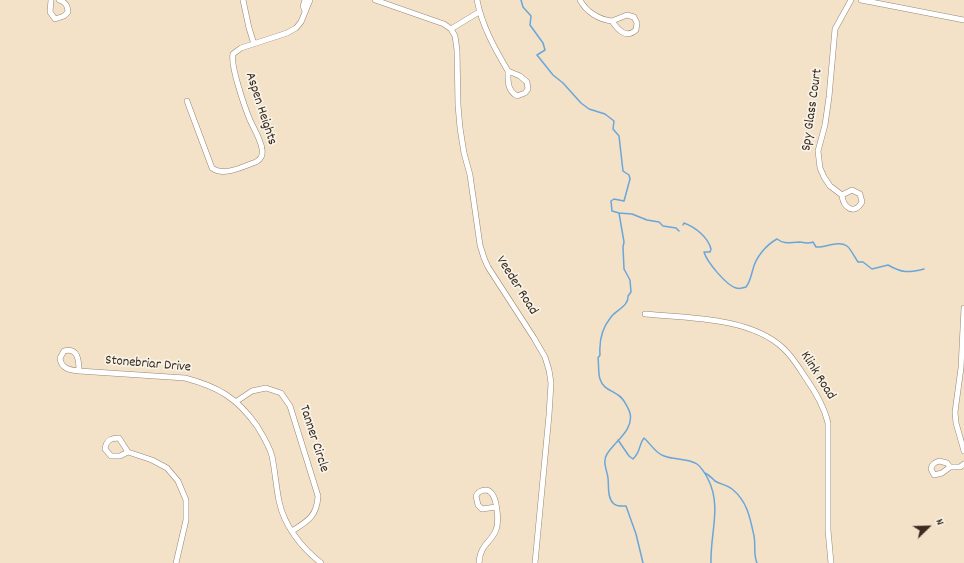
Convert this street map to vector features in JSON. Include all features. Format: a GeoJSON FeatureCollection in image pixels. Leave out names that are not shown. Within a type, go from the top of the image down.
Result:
{"type":"FeatureCollection","features":[{"type":"Feature","properties":{"kind":"street"},"geometry":{"type":"LineString","coordinates":[[50,0],[50,12],[55,19],[64,16],[68,12],[68,8],[65,3],[59,0]]}},
{"type":"Feature","properties":{"kind":"street"},"geometry":{"type":"LineString","coordinates":[[243,0],[254,44]]}},
{"type":"Feature","properties":{"kind":"street","name":"Aspen Heights"},"geometry":{"type":"LineString","coordinates":[[305,0],[303,6],[305,11]]}},
{"type":"Feature","properties":{"kind":"street","name":"Aspen Heights"},"geometry":{"type":"LineString","coordinates":[[186,101],[212,168],[219,172],[226,171],[260,160],[262,157],[262,148],[249,118],[233,64],[233,54],[237,51],[287,33],[296,28],[301,22],[310,0]]}},
{"type":"Feature","properties":{"kind":"street"},"geometry":{"type":"LineString","coordinates":[[375,0],[439,22],[451,29],[479,12]]}},
{"type":"Feature","properties":{"kind":"street"},"geometry":{"type":"LineString","coordinates":[[477,0],[479,12],[495,49],[508,71],[508,83],[510,90],[517,96],[525,93],[528,89],[527,82],[520,76],[508,71]]}},
{"type":"Feature","properties":{"kind":"street"},"geometry":{"type":"LineString","coordinates":[[580,0],[592,13],[601,18],[612,21],[623,33],[631,33],[637,28],[636,20],[630,15],[623,16],[612,21]]}},
{"type":"Feature","properties":{"kind":"street","name":"Spy Glass Court"},"geometry":{"type":"LineString","coordinates":[[842,195],[830,186],[824,177],[820,168],[818,151],[829,97],[835,29],[851,0]]}},
{"type":"Feature","properties":{"kind":"street"},"geometry":{"type":"LineString","coordinates":[[861,0],[964,20]]}},
{"type":"Feature","properties":{"kind":"street","name":"Veeder Road"},"geometry":{"type":"LineString","coordinates":[[451,29],[455,36],[457,50],[458,105],[462,143],[470,175],[482,252],[488,267],[541,351],[547,364],[550,376],[549,415],[535,563]]}},
{"type":"Feature","properties":{"kind":"street"},"geometry":{"type":"LineString","coordinates":[[964,308],[961,368],[955,412],[956,423],[964,451]]}},
{"type":"Feature","properties":{"kind":"street","name":"Klink Road"},"geometry":{"type":"LineString","coordinates":[[645,314],[704,320],[742,327],[767,336],[782,347],[794,360],[817,394],[828,423],[828,530],[831,563]]}},
{"type":"Feature","properties":{"kind":"street","name":"Stonebriar Drive"},"geometry":{"type":"LineString","coordinates":[[80,371],[77,356],[74,351],[69,349],[64,350],[60,358],[60,362],[64,368],[80,371],[185,378],[221,392],[236,401],[252,419],[265,438],[272,455],[282,513],[302,545],[319,562]]}},
{"type":"Feature","properties":{"kind":"street","name":"Tanner Circle"},"geometry":{"type":"LineString","coordinates":[[236,401],[252,391],[266,388],[281,393],[290,406],[318,496],[316,511],[310,519],[292,531]]}},
{"type":"Feature","properties":{"kind":"street"},"geometry":{"type":"LineString","coordinates":[[128,452],[120,456],[111,456],[105,449],[106,444],[114,438],[119,438],[128,452],[152,460],[167,468],[178,481],[186,500],[186,520],[176,563]]}},
{"type":"Feature","properties":{"kind":"street"},"geometry":{"type":"LineString","coordinates":[[950,468],[960,467],[964,464]]}},
{"type":"Feature","properties":{"kind":"street"},"geometry":{"type":"LineString","coordinates":[[478,563],[480,552],[496,531],[498,518],[496,507],[494,496],[490,491],[486,490],[479,492],[476,496],[478,505],[482,508],[496,507]]}},
{"type":"Feature","properties":{"kind":"waterway"},"geometry":{"type":"LineString","coordinates":[[521,0],[523,7],[531,16],[530,25],[543,43],[545,50],[537,55],[553,75],[563,83],[581,103],[589,109],[605,114],[614,121],[613,129],[619,136],[623,171],[629,175],[630,179],[624,201],[614,199],[611,201],[612,211],[632,214],[647,220],[659,222],[663,226],[676,228],[679,231]]}},
{"type":"Feature","properties":{"kind":"waterway"},"geometry":{"type":"LineString","coordinates":[[619,213],[624,242],[624,269],[630,280],[631,292],[626,303],[613,314],[603,330],[600,355],[598,358],[601,382],[608,389],[620,396],[628,408],[630,419],[627,430],[610,449],[605,463],[610,499],[616,505],[626,506],[636,534],[643,563]]}},
{"type":"Feature","properties":{"kind":"waterway"},"geometry":{"type":"LineString","coordinates":[[683,225],[684,223],[692,227],[707,240],[711,249],[710,252],[704,252],[709,261],[717,273],[727,283],[737,288],[746,287],[759,256],[777,239],[785,243],[813,242],[816,247],[843,244],[848,247],[858,262],[863,262],[872,269],[888,265],[905,272],[924,269]]}},
{"type":"Feature","properties":{"kind":"waterway"},"geometry":{"type":"LineString","coordinates":[[618,440],[629,456],[633,459],[638,453],[644,438],[661,455],[693,462],[702,469],[708,479],[714,499],[715,510],[711,563]]}},
{"type":"Feature","properties":{"kind":"waterway"},"geometry":{"type":"LineString","coordinates":[[705,473],[715,481],[732,489],[744,504],[753,529],[757,563]]}}]}
